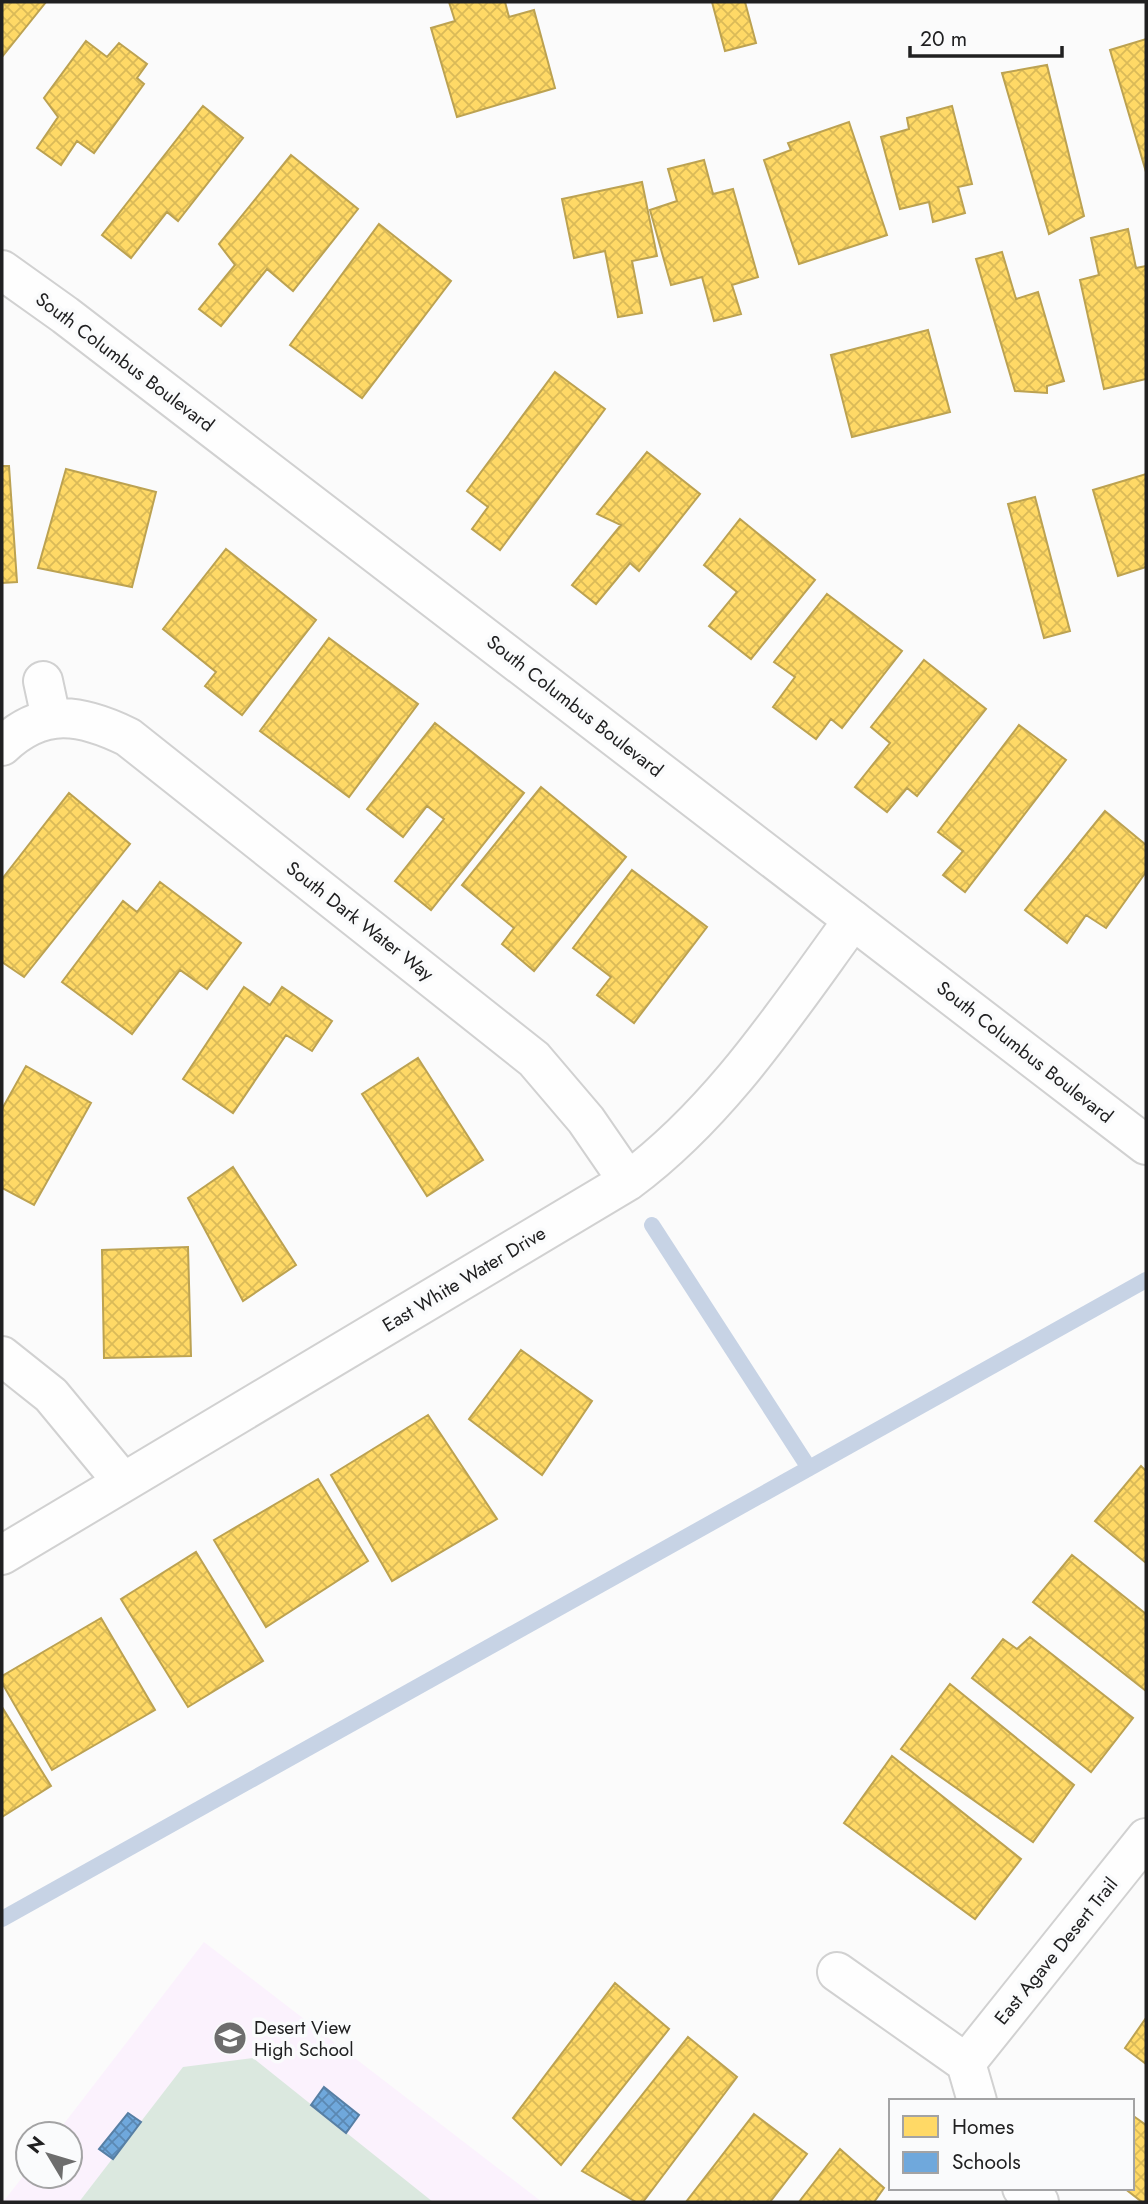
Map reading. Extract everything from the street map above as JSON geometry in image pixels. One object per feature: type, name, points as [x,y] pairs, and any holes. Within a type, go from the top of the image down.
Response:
[{"type":"street","name":"South Columbus Boulevard","points":[[2,270],[65,315],[1146,1145]]},
{"type":"street","points":[[2,746],[16,732],[51,718],[43,681]]},
{"type":"street","name":"South Dark Water Way","points":[[51,718],[75,718],[101,724],[128,737],[534,1059],[586,1120],[628,1181]]},
{"type":"street","name":"East White Water Drive","points":[[2,1555],[628,1181],[659,1158],[725,1091],[853,920]]},
{"type":"street","points":[[2,1356],[51,1395],[123,1482]]},
{"type":"street","name":"East Agave Desert Trail","points":[[966,2063],[1146,1839]]},
{"type":"street","points":[[837,1972],[966,2063],[976,2099]]},
{"type":"street","points":[[1024,2190],[1039,2202]]},
{"type":"shaded area","name":"Desert View High School","points":[[204,1942],[542,2202],[3,2202],[14,2188],[84,2190],[84,2120],[67,2120]]},
{"type":"shaded area","points":[[253,2058],[433,2202],[79,2202],[183,2067]]},
{"type":"building: Homes","points":[[2,2],[46,2],[2,57]]},
{"type":"building: Homes","points":[[449,2],[505,2],[509,17],[534,10],[555,88],[457,117],[431,28],[455,21]]},
{"type":"building: Homes","points":[[712,2],[745,2],[756,43],[725,51]]},
{"type":"building: Homes","points":[[1146,39],[1146,172],[1110,50]]},
{"type":"building: Homes","points":[[86,41],[107,57],[119,43],[147,64],[137,78],[144,84],[94,153],[77,141],[61,165],[37,148],[58,117],[44,98]]},
{"type":"building: Homes","points":[[1047,65],[1084,216],[1049,234],[1002,73]]},
{"type":"building: Homes","points":[[203,106],[243,138],[178,221],[167,212],[131,258],[102,235]]},
{"type":"building: Homes","points":[[952,106],[972,184],[958,187],[965,213],[933,222],[929,202],[900,209],[881,137],[909,129],[907,118]]},
{"type":"building: Homes","points":[[849,122],[887,235],[799,264],[764,160],[791,150],[788,143]]},
{"type":"building: Homes","points":[[291,155],[358,209],[293,291],[267,269],[221,326],[199,309],[235,265],[219,244]]},
{"type":"building: Homes","points":[[704,160],[713,194],[733,189],[758,277],[732,285],[741,314],[714,321],[702,277],[671,285],[650,210],[677,201],[668,169]]},
{"type":"building: Homes","points":[[642,182],[657,256],[632,261],[642,313],[618,317],[605,251],[574,258],[562,199]]},
{"type":"building: Homes","points":[[379,224],[451,281],[362,398],[290,345]]},
{"type":"building: Homes","points":[[1128,229],[1136,268],[1146,266],[1146,379],[1104,389],[1080,280],[1099,275],[1091,238]]},
{"type":"building: Homes","points":[[1002,252],[1016,299],[1038,292],[1064,381],[1047,386],[1047,393],[1015,391],[976,259]]},
{"type":"building: Homes","points":[[928,330],[950,412],[852,437],[831,355]]},
{"type":"building: Homes","points":[[555,372],[605,409],[500,550],[472,529],[488,507],[467,491]]},
{"type":"building: Homes","points":[[647,452],[700,494],[639,571],[630,563],[596,604],[572,585],[621,525],[597,514]]},
{"type":"building: Homes","points":[[2,466],[9,466],[17,582],[2,583]]},
{"type":"building: Homes","points":[[66,469],[156,492],[132,587],[38,568]]},
{"type":"building: Homes","points":[[1146,474],[1146,567],[1118,576],[1093,490]]},
{"type":"building: Homes","points":[[1035,497],[1070,631],[1044,638],[1008,504]]},
{"type":"building: Homes","points":[[740,519],[815,580],[751,659],[709,626],[737,592],[704,565]]},
{"type":"building: Homes","points":[[226,549],[316,620],[242,715],[205,686],[216,672],[163,629]]},
{"type":"building: Homes","points":[[827,594],[902,651],[842,728],[831,719],[816,739],[773,707],[795,677],[774,662]]},
{"type":"building: Homes","points":[[329,638],[418,704],[349,797],[260,731]]},
{"type":"building: Homes","points":[[924,660],[986,709],[917,796],[907,788],[887,812],[855,787],[890,743],[871,727]]},
{"type":"building: Homes","points":[[435,723],[524,793],[431,910],[395,881],[444,819],[427,806],[403,837],[367,809]]},
{"type":"building: Homes","points":[[1019,725],[1066,760],[965,892],[943,875],[963,851],[938,832]]},
{"type":"building: Homes","points":[[541,787],[626,857],[534,971],[502,944],[514,928],[462,885]]},
{"type":"building: Homes","points":[[69,793],[130,844],[24,977],[2,962],[2,879]]},
{"type":"building: Homes","points":[[1105,811],[1146,845],[1146,872],[1106,928],[1086,915],[1067,943],[1025,910]]},
{"type":"building: Homes","points":[[632,870],[707,927],[634,1023],[597,995],[611,977],[573,948]]},
{"type":"building: Homes","points":[[160,882],[241,943],[207,989],[180,970],[132,1034],[62,982],[123,901],[137,912]]},
{"type":"building: Homes","points":[[244,987],[270,1005],[282,987],[332,1021],[312,1051],[286,1035],[233,1113],[183,1079]]},
{"type":"building: Homes","points":[[418,1058],[483,1160],[427,1196],[362,1094]]},
{"type":"building: Homes","points":[[26,1066],[91,1103],[34,1205],[2,1188],[2,1109]]},
{"type":"building: Homes","points":[[233,1167],[296,1265],[243,1301],[188,1198]]},
{"type":"building: Homes","points":[[188,1247],[191,1356],[104,1358],[102,1250]]},
{"type":"building: Homes","points":[[521,1350],[592,1401],[542,1475],[469,1419]]},
{"type":"building: Homes","points":[[428,1415],[497,1519],[392,1581],[331,1475]]},
{"type":"building: Homes","points":[[1141,1466],[1146,1471],[1146,1563],[1095,1521]]},
{"type":"building: Homes","points":[[318,1479],[368,1561],[266,1627],[214,1540]]},
{"type":"building: Homes","points":[[196,1552],[263,1661],[188,1707],[121,1599]]},
{"type":"building: Homes","points":[[1072,1555],[1146,1614],[1146,1691],[1033,1602]]},
{"type":"building: Homes","points":[[101,1618],[155,1710],[52,1770],[2,1683],[2,1676]]},
{"type":"building: Homes","points":[[1030,1637],[1133,1718],[1091,1772],[972,1678],[1003,1639],[1017,1649]]},
{"type":"building: Homes","points":[[950,1684],[1074,1785],[1033,1842],[901,1749]]},
{"type":"building: Homes","points":[[2,1707],[51,1786],[2,1817]]},
{"type":"building: Homes","points":[[892,1756],[1021,1859],[975,1919],[844,1823]]},
{"type":"building: Homes","points":[[615,1983],[669,2029],[561,2165],[513,2118]]},
{"type":"building: Homes","points":[[1146,2018],[1146,2064],[1125,2048]]},
{"type":"building: Homes","points":[[688,2037],[737,2077],[643,2202],[636,2202],[582,2171]]},
{"type":"building: Homes","points":[[754,2114],[807,2154],[770,2202],[686,2202]]},
{"type":"building: Homes","points":[[1134,2116],[1146,2125],[1146,2202],[1142,2202],[1127,2190],[1134,2190]]},
{"type":"building: Homes","points":[[840,2149],[884,2188],[874,2202],[799,2202]]},
{"type":"building: Schools","points":[[324,2087],[359,2115],[346,2133],[311,2105]]},
{"type":"building: Schools","points":[[128,2113],[141,2122],[113,2159],[99,2149]]},
{"type":"waterway","points":[[652,1225],[809,1468]]},
{"type":"waterway","points":[[2,1919],[1146,1280]]},
{"type":"place","name":"Desert View High School","points":[[230,2038]]}]
